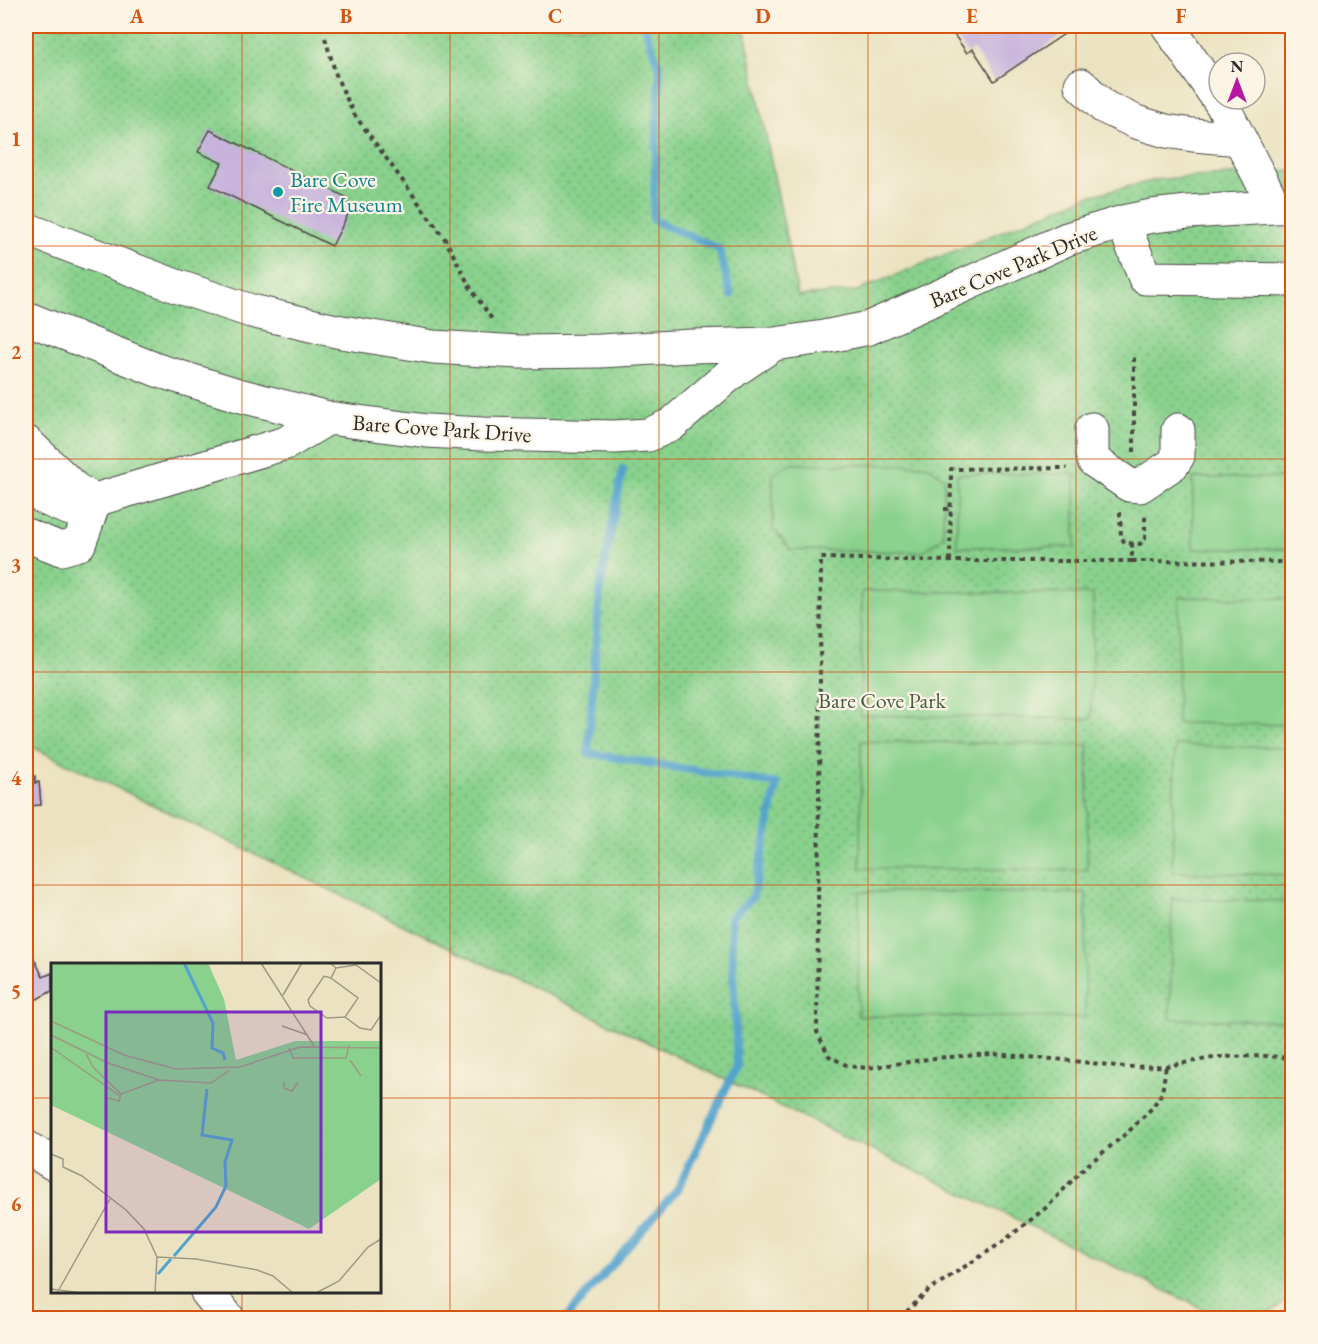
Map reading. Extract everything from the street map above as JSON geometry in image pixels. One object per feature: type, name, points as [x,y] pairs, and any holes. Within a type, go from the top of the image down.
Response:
[{"type":"street","points":[[1168,26],[1222,106],[1240,139],[1284,207]]},
{"type":"street","points":[[1081,85],[1104,107],[1136,123],[1193,135],[1240,139]]},
{"type":"street","name":"Bare Cove Park Drive","points":[[26,228],[176,286],[251,310],[336,331],[433,347],[519,352],[600,351],[774,344],[824,338],[869,328],[1067,239],[1123,222],[1188,212],[1284,207]]},
{"type":"street","points":[[1123,222],[1145,278],[1293,280]]},
{"type":"street","name":"Bare Cove Park Drive","points":[[26,318],[157,370],[238,395],[328,418],[427,431],[614,437],[648,435],[670,425],[735,370],[774,344]]},
{"type":"street","points":[[26,486],[38,496],[63,508],[92,508],[286,442],[328,418]]},
{"type":"street","points":[[1092,429],[1094,461],[1129,485],[1140,486],[1173,464],[1178,456],[1178,430]]},
{"type":"street","points":[[26,442],[92,508]]},
{"type":"street","points":[[26,535],[62,549],[80,544],[92,508]]},
{"type":"street","points":[[26,1147],[51,1162]]},
{"type":"street","points":[[208,1293],[228,1318]]},
{"type":"path","points":[[325,38],[337,78],[354,114],[445,239],[471,289],[495,324],[519,352]]},
{"type":"path","points":[[950,561],[951,470],[1079,468],[1100,465]]},
{"type":"path","points":[[944,509],[951,509]]},
{"type":"path","points":[[1132,543],[1132,561]]},
{"type":"path","points":[[1293,562],[950,561],[821,558],[817,1032],[829,1056],[848,1065],[868,1068],[935,1058],[992,1054],[1125,1067],[1166,1065],[1219,1058],[1264,1056],[1293,1058]]},
{"type":"path","points":[[900,1318],[929,1290],[1001,1243],[1047,1207],[1085,1167],[1128,1132],[1152,1108],[1162,1093],[1166,1065]]},
{"type":"green space","name":"Bare Cove Park","points":[[26,26],[744,26],[798,296],[857,291],[1088,196],[1161,179],[1292,171],[1292,1297],[1262,1318],[1222,1318],[26,744]]},
{"type":"green space","points":[[789,464],[927,465],[944,478],[943,537],[922,552],[791,550],[773,528],[773,475]]},
{"type":"green space","points":[[957,474],[1075,474],[1075,547],[957,547]]},
{"type":"green space","points":[[1193,478],[1292,478],[1292,549],[1193,549]]},
{"type":"green space","points":[[862,591],[1093,594],[1091,719],[860,715]]},
{"type":"green space","points":[[1179,597],[1292,599],[1292,725],[1177,723]]},
{"type":"green space","points":[[861,741],[1088,745],[1087,870],[860,868]]},
{"type":"green space","points":[[1175,745],[1292,748],[1292,875],[1172,872]]},
{"type":"green space","points":[[859,892],[1086,893],[1085,1018],[858,1016]]},
{"type":"green space","points":[[1172,899],[1292,901],[1292,1021],[1170,1019]]},
{"type":"building","points":[[948,26],[1076,26],[994,81],[973,49],[967,53]]},
{"type":"building","name":"Bare Cove Fire Museum","points":[[210,130],[346,197],[344,202],[352,206],[332,246],[210,186],[222,163],[198,152]]},
{"type":"building","points":[[35,776],[35,783],[39,782],[41,805],[26,806],[26,777]]},
{"type":"building","points":[[26,942],[43,977],[51,973],[51,992],[26,1005]]},
{"type":"waterway","points":[[644,26],[660,68],[653,220],[719,249],[731,295]]},
{"type":"waterway","points":[[566,1318],[677,1190],[737,1066],[731,917],[753,897],[777,784],[588,753],[600,588],[623,469]]},
{"type":"place","name":"Bare Cove Fire Museum","points":[[278,192]]}]
